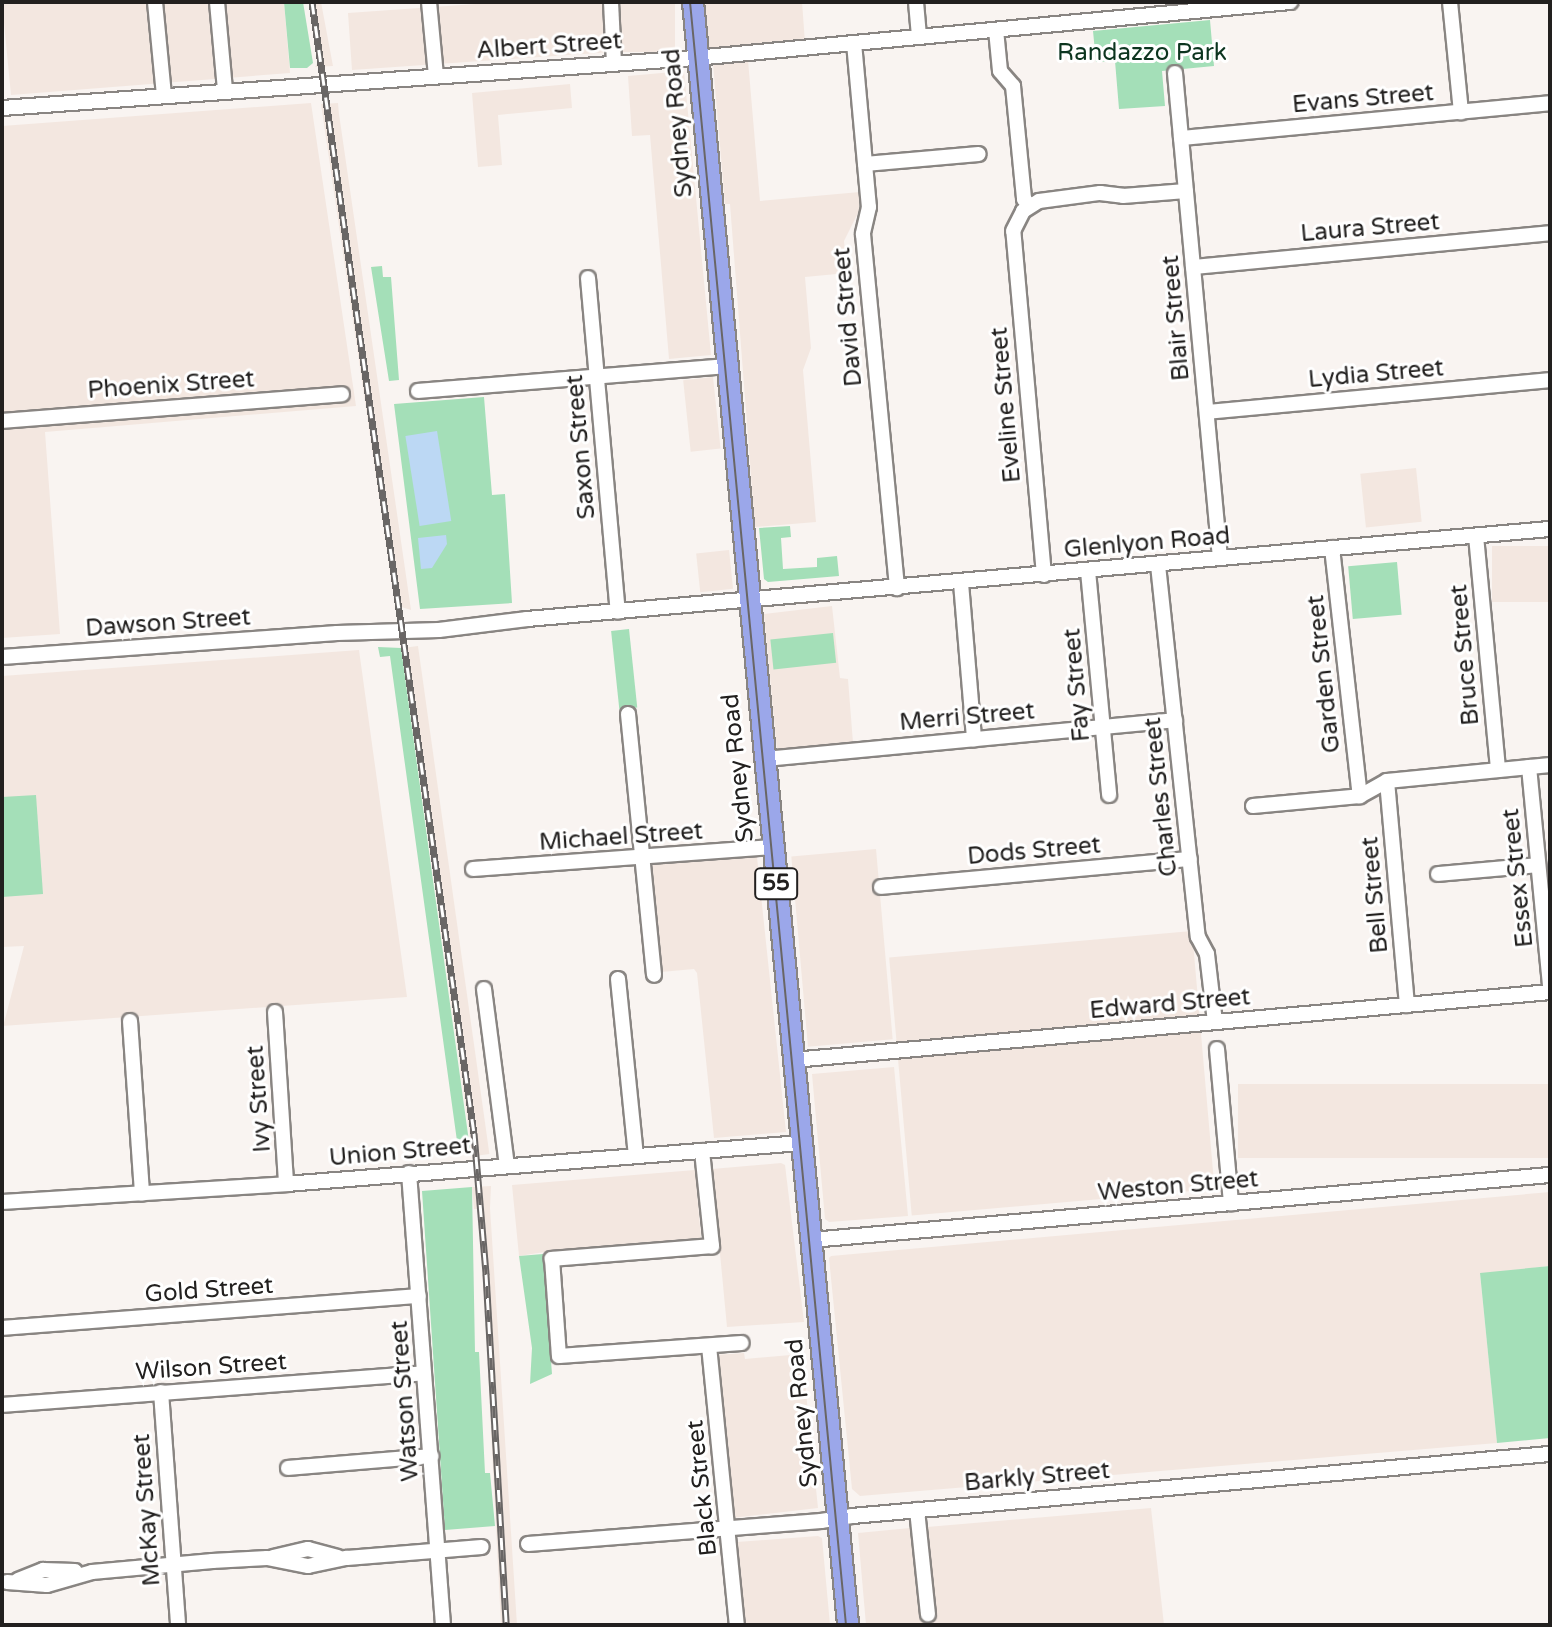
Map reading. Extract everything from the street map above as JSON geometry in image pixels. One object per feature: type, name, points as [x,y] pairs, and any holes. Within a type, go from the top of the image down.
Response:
[{"type":"highway","name":"Sydney Road","points":[[693,2],[848,1625]]},
{"type":"street","points":[[155,2],[164,95]]},
{"type":"street","points":[[217,2],[225,90]]},
{"type":"street","points":[[429,2],[436,76]]},
{"type":"street","points":[[611,2],[614,63]]},
{"type":"street","points":[[916,2],[919,37]]},
{"type":"street","name":"Albert Street","points":[[2,108],[698,57],[996,30],[1153,8],[1290,2]]},
{"type":"street","points":[[1450,2],[1461,112]]},
{"type":"street","points":[[996,30],[1000,71],[1013,86],[1024,199],[1029,205],[1100,193],[1123,196],[1186,191]]},
{"type":"street","name":"David Street","points":[[854,43],[869,207],[863,234],[897,588]]},
{"type":"street","name":"Blair Street","points":[[1175,73],[1220,558]]},
{"type":"street","name":"Evans Street","points":[[1181,138],[1550,103]]},
{"type":"street","points":[[865,164],[979,154]]},
{"type":"street","name":"Eveline Street","points":[[1029,205],[1013,231],[1044,575]]},
{"type":"street","name":"Laura Street","points":[[1193,267],[1550,233]]},
{"type":"street","name":"Saxon Street","points":[[588,278],[618,612]]},
{"type":"street","points":[[418,391],[727,366]]},
{"type":"street","name":"Lydia Street","points":[[1207,412],[1550,380]]},
{"type":"street","name":"Phoenix Street","points":[[2,421],[342,394]]},
{"type":"street","name":"Glenlyon Road","points":[[748,601],[1550,529]]},
{"type":"street","name":"Bruce Street","points":[[1476,536],[1498,770]]},
{"type":"street","name":"Garden Street","points":[[1332,548],[1360,796]]},
{"type":"street","name":"Charles Street","points":[[1158,565],[1198,937],[1207,954],[1215,1022]]},
{"type":"street","name":"Fay Street","points":[[1088,571],[1109,795]]},
{"type":"street","points":[[961,583],[974,739]]},
{"type":"street","name":"Dawson Street","points":[[2,657],[337,633],[422,622],[527,619],[748,601]]},
{"type":"street","points":[[628,714],[654,975]]},
{"type":"street","name":"Merri Street","points":[[764,759],[1175,720]]},
{"type":"street","points":[[1253,806],[1360,796],[1387,781],[1550,765]]},
{"type":"street","name":"Essex Street","points":[[1529,767],[1550,986]]},
{"type":"street","name":"Bell Street","points":[[1387,781],[1407,1005]]},
{"type":"street","name":"Michael Street","points":[[473,869],[772,847]]},
{"type":"street","name":"Dods Street","points":[[881,887],[1190,859]]},
{"type":"street","points":[[1438,874],[1538,865]]},
{"type":"street","points":[[618,979],[636,1155]]},
{"type":"street","points":[[484,989],[507,1165]]},
{"type":"street","name":"Edward Street","points":[[793,1060],[1550,992]]},
{"type":"street","name":"Ivy Street","points":[[275,1012],[286,1184]]},
{"type":"street","points":[[130,1021],[142,1194]]},
{"type":"street","points":[[1217,1049],[1231,1203]]},
{"type":"street","name":"Union Street","points":[[2,1202],[286,1184],[801,1143]]},
{"type":"street","points":[[702,1151],[712,1246],[552,1259],[559,1356],[742,1343]]},
{"type":"street","name":"Watson Street","points":[[409,1173],[443,1625]]},
{"type":"street","name":"Weston Street","points":[[811,1240],[1550,1175]]},
{"type":"street","name":"Gold Street","points":[[2,1328],[419,1296]]},
{"type":"street","name":"Black Street","points":[[709,1346],[737,1625]]},
{"type":"street","name":"Wilson Street","points":[[2,1405],[424,1373]]},
{"type":"street","name":"McKay Street","points":[[161,1392],[178,1625]]},
{"type":"street","name":"Barkly Street","points":[[528,1544],[728,1529],[1550,1454]]},
{"type":"street","points":[[288,1468],[431,1456]]},
{"type":"street","points":[[917,1510],[928,1614]]},
{"type":"street","points":[[4,1583],[43,1570],[92,1572],[267,1558],[302,1566],[347,1558],[482,1547]]},
{"type":"shaded area","points":[[2,2],[284,2],[290,73],[11,95]]},
{"type":"shaded area","points":[[309,2],[321,2],[333,66],[315,67],[318,62]]},
{"type":"shaded area","points":[[504,2],[607,2],[611,52],[352,70],[348,13]]},
{"type":"shaded area","points":[[618,2],[675,2],[675,52],[618,52]]},
{"type":"shaded area","points":[[703,2],[802,2],[805,43],[708,52]]},
{"type":"shaded area","points":[[748,60],[760,201],[860,192],[859,211],[844,241],[847,273],[805,277],[811,348],[803,370],[816,522],[755,527],[730,204],[725,204],[713,64]]},
{"type":"shaded area","points":[[684,71],[711,355],[669,359],[650,135],[632,136],[628,76]]},
{"type":"shaded area","points":[[570,84],[572,108],[498,115],[502,165],[478,167],[472,93]]},
{"type":"shaded area","points":[[311,103],[356,406],[45,432],[60,634],[2,638],[2,126]]},
{"type":"shaded area","points":[[338,103],[411,610],[395,605],[321,104]]},
{"type":"shaded area","points":[[713,377],[721,449],[691,452],[683,380]]},
{"type":"shaded area","points":[[1416,468],[1422,522],[1366,528],[1360,474]]},
{"type":"shaded area","points":[[1492,546],[1550,546],[1550,602],[1492,602]]},
{"type":"shaded area","points":[[729,550],[733,589],[700,592],[696,553]]},
{"type":"shaded area","points":[[832,606],[840,678],[848,679],[853,743],[777,750],[764,614]]},
{"type":"shaded area","points":[[418,646],[489,1154],[473,1156],[401,648]]},
{"type":"shaded area","points":[[359,650],[407,997],[2,1026],[2,1012],[4,1023],[24,946],[2,947],[2,676]]},
{"type":"shaded area","points":[[876,849],[893,1039],[808,1047],[791,856]]},
{"type":"shaded area","points":[[757,857],[786,1132],[714,1138],[697,973],[694,969],[661,972],[649,865]]},
{"type":"shaded area","points":[[1192,931],[1215,1189],[912,1216],[889,957]]},
{"type":"shaded area","points":[[894,1067],[908,1216],[829,1222],[825,1219],[812,1074]]},
{"type":"shaded area","points":[[1238,1084],[1550,1084],[1550,1158],[1238,1158]]},
{"type":"shaded area","points":[[785,1165],[804,1322],[727,1327],[712,1169]]},
{"type":"shaded area","points":[[695,1170],[701,1238],[564,1249],[519,1256],[512,1185]]},
{"type":"shaded area","points":[[491,1186],[517,1625],[501,1625],[482,1253],[478,1209],[474,1209],[472,1187]]},
{"type":"shaded area","points":[[1550,1192],[1550,1266],[1480,1274],[1497,1443],[860,1496],[852,1489],[831,1256]]},
{"type":"shaded area","points":[[744,1353],[745,1359],[802,1354],[818,1508],[732,1518],[715,1355]]},
{"type":"shaded area","points":[[1151,1508],[1164,1625],[866,1625],[858,1533],[910,1528],[920,1615],[936,1614],[927,1527]]},
{"type":"shaded area","points":[[822,1538],[830,1625],[744,1625],[737,1542]]},
{"type":"green space","points":[[284,2],[303,2],[313,63],[307,68],[290,68]]},
{"type":"green space","name":"Randazzo Park","points":[[1210,20],[1214,66],[1162,71],[1165,106],[1119,109],[1115,61],[1096,62],[1093,31]]},
{"type":"green space","points":[[382,266],[383,277],[391,277],[399,380],[389,381],[371,267]]},
{"type":"green space","points":[[484,397],[492,495],[505,494],[512,603],[420,609],[394,404]]},
{"type":"green space","points":[[790,526],[791,537],[781,538],[783,569],[817,567],[817,558],[837,556],[839,576],[768,582],[764,579],[759,528]]},
{"type":"green space","points":[[1397,562],[1402,615],[1353,619],[1348,566]]},
{"type":"green space","points":[[629,629],[637,708],[619,709],[611,631]]},
{"type":"green space","points":[[833,633],[836,663],[773,669],[770,640]]},
{"type":"green space","points":[[378,647],[401,648],[471,1156],[457,1141],[390,656],[380,657]]},
{"type":"green space","points":[[36,795],[43,894],[2,897],[2,797]]},
{"type":"green space","points":[[472,1187],[475,1352],[479,1352],[485,1473],[490,1473],[495,1526],[445,1530],[422,1191]]},
{"type":"green space","points":[[543,1254],[552,1374],[530,1384],[532,1348],[519,1256]]},
{"type":"green space","points":[[1550,1266],[1550,1438],[1497,1443],[1480,1273]]},
{"type":"water","points":[[437,431],[451,521],[420,526],[405,436]]},
{"type":"water","points":[[446,535],[447,544],[432,568],[421,569],[418,538]]},
{"type":"tram line","points":[[690,2],[846,1625]]},
{"type":"railway","points":[[312,2],[474,1133],[486,1274],[506,1625]]}]
